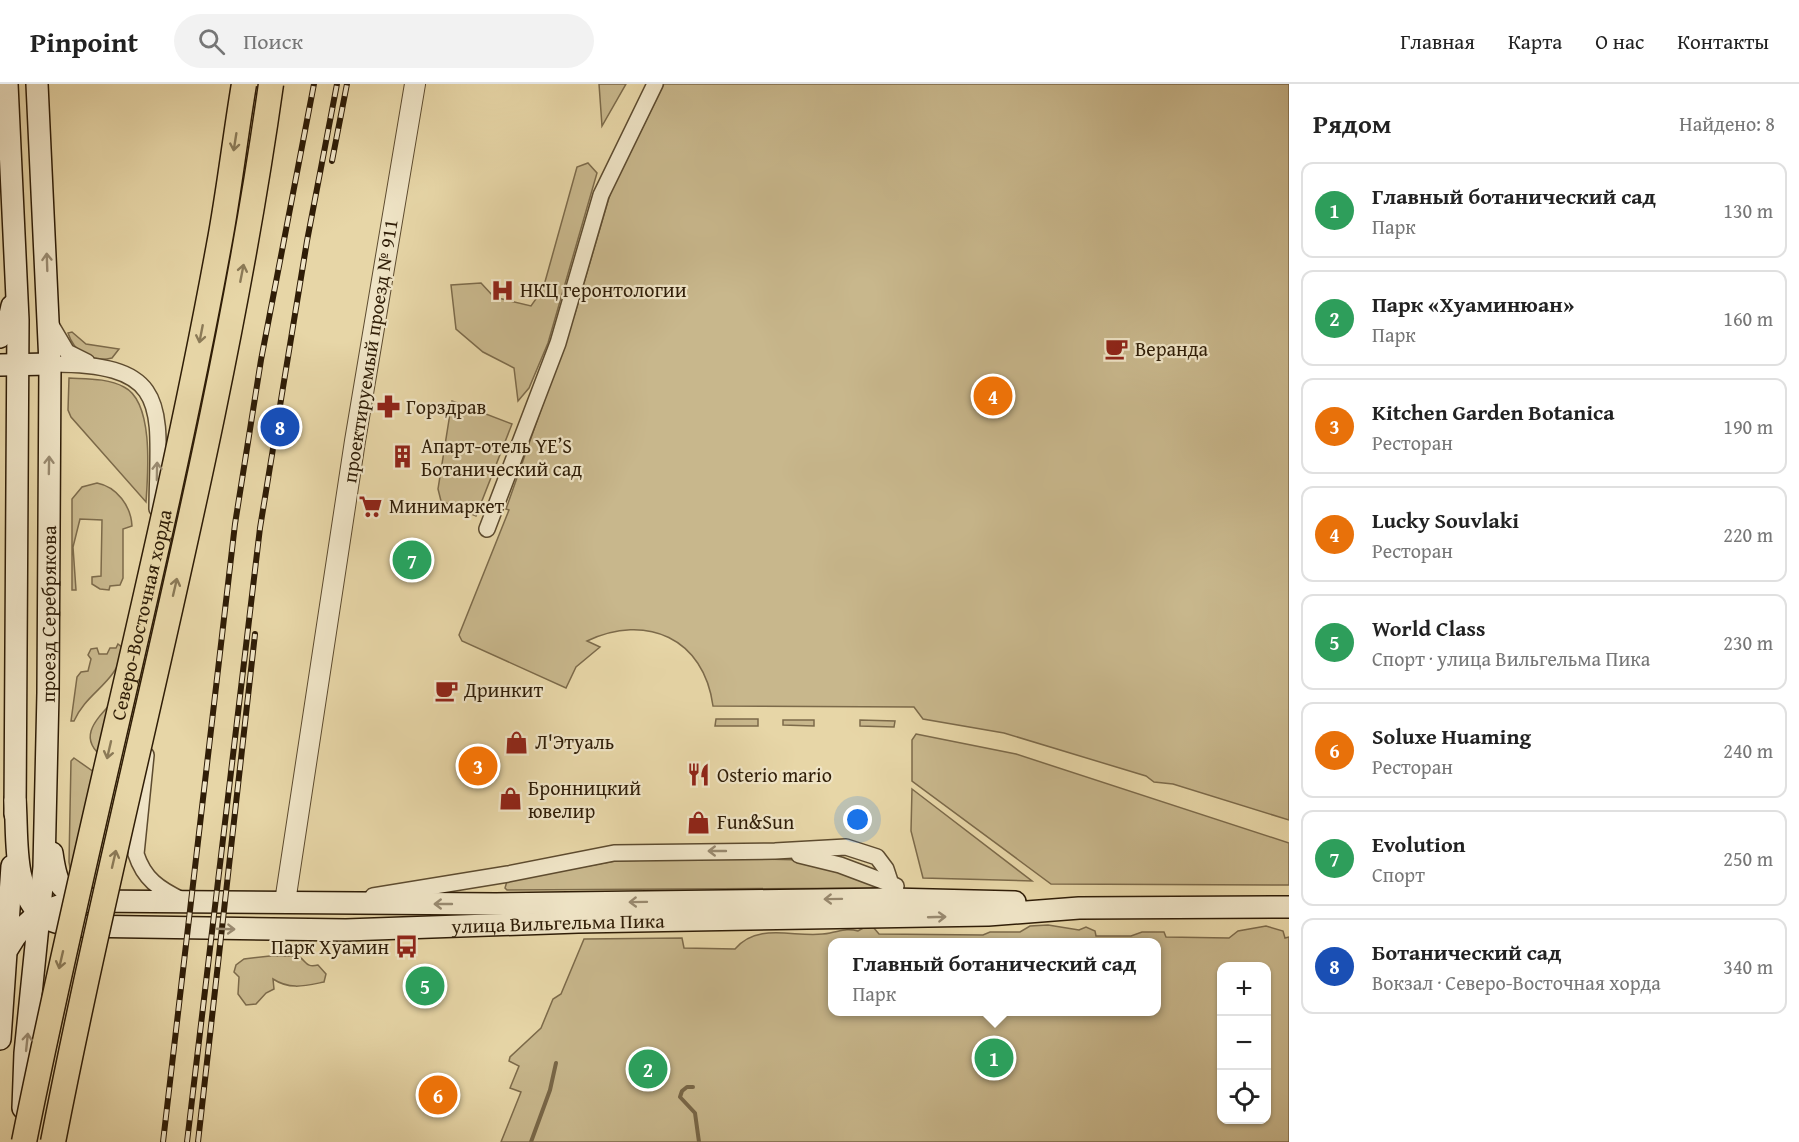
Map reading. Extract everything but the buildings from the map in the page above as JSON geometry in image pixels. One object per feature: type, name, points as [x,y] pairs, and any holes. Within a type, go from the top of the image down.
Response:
[{"type":"main road","name":"проезд Серебрякова","points":[[0,1039],[15,800],[9,366],[17,282],[7,84]]},
{"type":"main road","name":"проезд Серебрякова","points":[[23,1142],[25,1053],[40,913],[46,809],[50,364],[37,84]]},
{"type":"main road","points":[[39,126],[44,84]]},
{"type":"main road","name":"Северо-Восточная хорда","points":[[23,1142],[55,988],[194,372],[219,243],[244,84]]},
{"type":"main road","name":"Северо-Восточная хорда","points":[[52,1142],[80,1007],[223,372],[254,206],[271,84]]},
{"type":"main road","points":[[0,337],[10,320],[17,282]]},
{"type":"main road","points":[[9,366],[50,364]]},
{"type":"main road","points":[[15,800],[24,889],[40,913]]},
{"type":"main road","points":[[46,809],[57,878],[63,890],[69,894],[106,901]]},
{"type":"main road","name":"улица Вильгельма Пика","points":[[5,960],[24,926],[40,913],[55,905],[106,901],[496,904],[891,891],[922,899],[1010,901],[1079,908]]},
{"type":"main road","name":"улица Вильгельма Пика","points":[[40,913],[61,923],[75,926],[282,931],[506,924],[988,915],[1079,908],[1289,907]]},
{"type":"main road","points":[[52,1142],[79,975],[96,950],[116,939],[132,933],[169,928]]},
{"type":"street","name":"проектируемый проезд № 911","points":[[285,902],[355,441],[415,84]]},
{"type":"street","points":[[487,529],[558,343],[601,195],[621,148],[655,84]]},
{"type":"street","points":[[49,320],[60,345],[67,352],[78,360],[104,366],[130,376],[153,400],[158,416],[148,735],[136,854],[149,880],[162,891],[182,900]]},
{"type":"street","points":[[50,364],[104,366]]},
{"type":"street","points":[[328,904],[508,874],[614,853],[846,848],[863,851],[877,857],[886,868],[891,891],[890,908],[878,917]]},
{"type":"street","points":[[775,851],[840,865],[891,891]]},
{"type":"street","points":[[506,924],[498,921],[496,904],[497,885],[508,874]]},
{"type":"shaded area","points":[[599,84],[626,84],[602,126]]},
{"type":"shaded area","points":[[664,84],[1289,84],[1289,820],[1173,784],[1154,782],[1146,776],[1004,733],[923,719],[914,707],[713,706],[707,683],[698,663],[685,648],[669,638],[650,631],[630,630],[609,633],[587,641],[600,647],[576,667],[566,688],[462,641],[459,635],[509,510],[506,509],[575,313],[611,191]]},
{"type":"shaded area","points":[[588,163],[597,173],[548,343],[529,388],[518,401],[514,368],[483,352],[456,329],[451,285],[481,283],[494,297],[531,306],[543,289],[577,167]]},
{"type":"shaded area","points":[[72,332],[86,344],[119,349],[112,358],[90,357],[74,346],[68,333]]},
{"type":"shaded area","points":[[69,378],[111,382],[124,387],[134,395],[145,422],[147,439],[146,502],[71,417],[68,410]]},
{"type":"shaded area","points":[[452,401],[512,424],[476,516],[441,501],[438,489]]},
{"type":"shaded area","points":[[97,483],[117,493],[129,511],[132,526],[123,529],[123,578],[120,585],[110,586],[109,590],[100,589],[92,584],[92,577],[101,576],[102,520],[80,519],[73,547],[76,590],[72,590],[72,499],[82,487]]},
{"type":"shaded area","points":[[118,644],[123,648],[115,670],[86,702],[74,721],[71,721],[77,677],[81,672],[88,671],[91,659],[88,655],[91,649],[97,648],[99,654],[107,654],[110,648],[116,648]]},
{"type":"shaded area","points":[[115,699],[104,758],[95,750],[90,735],[96,720]]},
{"type":"shaded area","points":[[716,719],[758,719],[758,726],[715,726]]},
{"type":"shaded area","points":[[783,720],[814,720],[814,726],[783,725]]},
{"type":"shaded area","points":[[860,720],[895,721],[894,727],[860,726]]},
{"type":"shaded area","points":[[916,734],[1016,754],[1289,843],[1289,885],[1051,884],[912,781],[912,740]]},
{"type":"shaded area","points":[[74,758],[101,777],[75,869],[70,868],[69,862],[71,761]]},
{"type":"shaded area","points":[[912,789],[1032,881],[923,878],[911,831]]},
{"type":"shaded area","points":[[715,858],[802,860],[824,864],[880,888],[507,890],[505,888],[507,881],[615,861]]},
{"type":"shaded area","points":[[1048,925],[1079,930],[1086,927],[1095,931],[1096,936],[1131,936],[1142,932],[1164,932],[1166,937],[1229,938],[1238,931],[1266,926],[1283,931],[1285,938],[1289,937],[1289,1142],[501,1142],[521,1092],[510,1088],[519,1066],[509,1061],[510,1057],[541,1028],[553,999],[561,994],[584,939],[682,938],[684,948],[735,949],[745,940],[767,933],[818,935],[847,930],[858,931],[867,926],[873,927],[879,934],[983,935],[990,932],[1020,932],[1030,926]]},
{"type":"shaded area","points":[[298,956],[308,965],[318,965],[326,974],[324,982],[291,986],[273,979],[274,989],[266,993],[256,1004],[246,1005],[238,994],[239,977],[234,972],[236,965],[244,959]]},
{"type":"waterway","points":[[531,1142],[550,1090],[556,1063]]},
{"type":"waterway","points":[[693,1087],[687,1087],[682,1091],[680,1097],[695,1113],[699,1142]]},
{"type":"railway","points":[[163,1142],[235,524],[261,360],[314,84]]},
{"type":"railway","points":[[187,1142],[260,528],[307,241],[337,84]]},
{"type":"railway","points":[[332,161],[347,84]]},
{"type":"railway","points":[[198,1142],[255,634]]},
{"type":"place","name":"НКЦ геронтологии","points":[[502,290]]},
{"type":"place","name":"Веранда","points":[[1117,349]]},
{"type":"place","name":"Lucky Souvlaki","points":[[993,396]]},
{"type":"place","name":"Горздрав","points":[[388,407]]},
{"type":"place","name":"Ботанический сад","points":[[280,427]]},
{"type":"place","name":"Апарт-отель YE’S Ботанический сад","points":[[403,457]]},
{"type":"place","name":"Минимаркет","points":[[371,506]]},
{"type":"place","name":"Evolution","points":[[412,560]]},
{"type":"place","name":"Дринкит","points":[[446,690]]},
{"type":"place","name":"Л'Этуаль","points":[[517,742]]},
{"type":"place","name":"Kitchen Garden Botanica","points":[[478,766]]},
{"type":"place","name":"Osterio mario","points":[[699,775]]},
{"type":"place","name":"Бронницкий ювелир","points":[[510,799]]},
{"type":"place","name":"Fun&Sun","points":[[699,822]]},
{"type":"place","name":"Парк Хуамин","points":[[407,947]]},
{"type":"place","name":"World Class","points":[[425,986]]},
{"type":"place","name":"Главный ботанический сад","points":[[994,1058]]},
{"type":"place","name":"Парк «Хуаминюан»","points":[[648,1069]]},
{"type":"place","name":"Soluxe Huaming","points":[[438,1095]]}]
